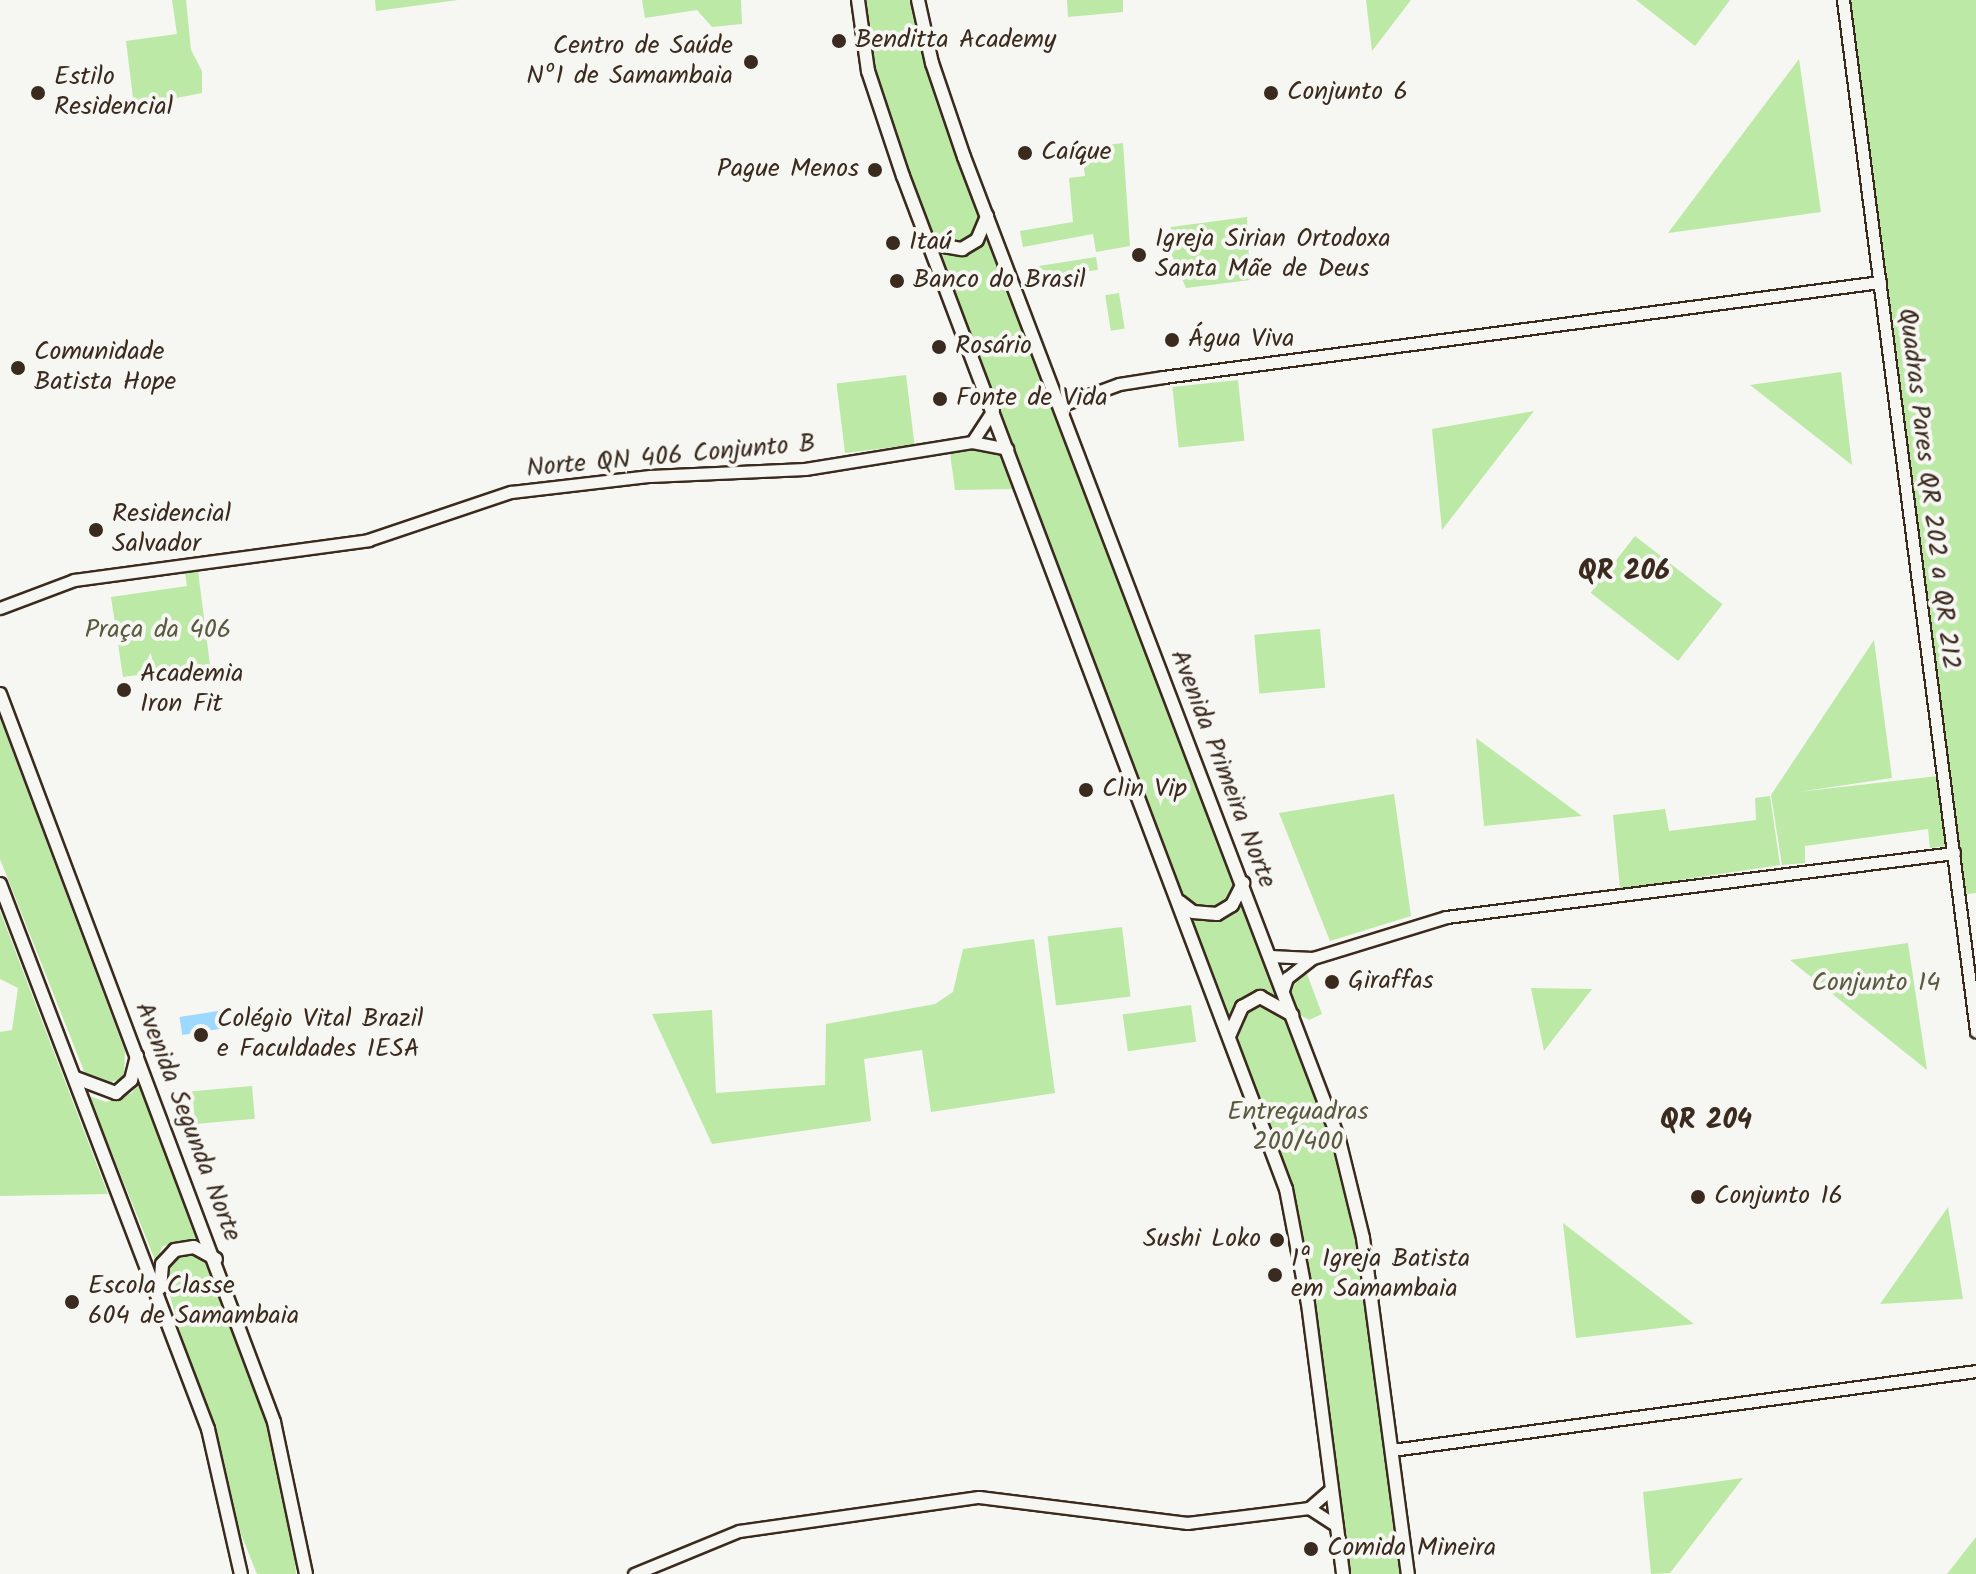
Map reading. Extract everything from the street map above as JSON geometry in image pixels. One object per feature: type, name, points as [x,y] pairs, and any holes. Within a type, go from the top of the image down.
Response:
[{"type":"main road","points":[[858,0],[868,71],[927,243],[1230,1034],[1290,1203],[1308,1304],[1343,1574]]},
{"type":"main road","name":"Avenida Primeira Norte","points":[[918,0],[932,63],[987,216],[1243,883],[1350,1180],[1408,1574]]},
{"type":"main road","points":[[927,243],[952,251],[968,246],[987,216]]},
{"type":"main road","name":"Avenida Segunda Norte","points":[[0,694],[216,1259],[277,1433],[306,1574]]},
{"type":"main road","points":[[1180,902],[1193,912],[1217,914],[1232,905],[1243,883]]},
{"type":"main road","points":[[0,884],[160,1296],[208,1429],[241,1574]]},
{"type":"main road","points":[[1230,1034],[1242,1007],[1260,997],[1292,1015]]},
{"type":"main road","points":[[76,1078],[116,1093],[131,1080],[138,1053]]},
{"type":"main road","points":[[160,1296],[162,1264],[175,1250],[194,1247],[216,1259]]},
{"type":"street","name":"Quadras Pares QR 202 a QR 212","points":[[1843,0],[1976,1031]]},
{"type":"street","points":[[1059,406],[1119,384],[1163,377],[1880,282]]},
{"type":"street","points":[[972,442],[993,410]]},
{"type":"street","name":"Norte QN 406 Conjunto B","points":[[1,609],[74,580],[368,540],[511,492],[650,476],[805,469],[972,442],[1007,449]]},
{"type":"street","points":[[1283,990],[1287,978],[1313,958],[1382,935],[1460,915],[1954,853]]},
{"type":"street","points":[[1270,956],[1313,958]]},
{"type":"street","points":[[1392,1450],[1976,1371]]},
{"type":"street","points":[[634,1574],[739,1531],[936,1501],[995,1498],[1187,1523],[1309,1508],[1331,1489]]},
{"type":"street","points":[[1309,1508],[1337,1526]]},
{"type":"green space","points":[[172,0],[186,0],[191,50],[202,71],[202,93],[134,106],[126,41],[177,34]]},
{"type":"green space","points":[[375,0],[458,0],[376,11]]},
{"type":"green space","points":[[642,0],[741,0],[742,24],[712,27],[697,10],[645,18]]},
{"type":"green space","name":"Entrequadras 200/400","points":[[853,0],[914,0],[926,62],[981,217],[1334,1135],[1367,1299],[1404,1574],[1350,1574],[1301,1233],[922,237]]},
{"type":"green space","points":[[1067,0],[1123,0],[1123,12],[1068,17]]},
{"type":"green space","points":[[1366,0],[1411,0],[1372,51]]},
{"type":"green space","points":[[1636,0],[1730,0],[1695,46]]},
{"type":"green space","points":[[1847,0],[1976,0],[1976,893],[1961,895]]},
{"type":"green space","points":[[1799,59],[1821,212],[1668,233]]},
{"type":"green space","points":[[1123,143],[1130,246],[1096,252],[1093,234],[1023,247],[1020,231],[1073,222],[1069,178],[1085,176],[1081,148]]},
{"type":"green space","points":[[1247,217],[1250,280],[1186,288],[1168,246],[1171,227]]},
{"type":"green space","points":[[1096,257],[1098,270],[1028,281],[1026,268]]},
{"type":"green space","points":[[1119,293],[1125,329],[1111,331],[1105,295]]},
{"type":"green space","points":[[1841,372],[1852,465],[1750,385]]},
{"type":"green space","points":[[906,375],[915,444],[845,453],[837,384]]},
{"type":"green space","points":[[1238,380],[1244,441],[1179,448],[1172,387]]},
{"type":"green space","points":[[1534,411],[1442,530],[1432,429]]},
{"type":"green space","points":[[975,445],[1002,457],[1016,489],[955,490],[950,453]]},
{"type":"green space","points":[[1635,536],[1722,604],[1678,661],[1591,593]]},
{"type":"green space","name":"Praça da 406","points":[[198,571],[210,665],[123,677],[111,597],[187,586],[185,572]]},
{"type":"green space","points":[[1320,629],[1325,688],[1259,694],[1254,635]]},
{"type":"green space","points":[[1874,640],[1892,778],[1798,792],[1938,776],[1946,846],[1930,848],[1928,829],[1805,846],[1805,863],[1782,865],[1771,795]]},
{"type":"green space","points":[[0,718],[125,1051],[124,1078],[101,1085],[86,1076],[0,859]]},
{"type":"green space","points":[[1476,738],[1582,816],[1484,826]]},
{"type":"green space","points":[[1394,794],[1411,916],[1330,941],[1279,813]]},
{"type":"green space","points":[[1770,796],[1780,865],[1620,889],[1613,815],[1665,809],[1669,831],[1756,820],[1755,798]]},
{"type":"green space","points":[[0,911],[108,1194],[0,1196],[0,1032],[12,1030],[18,988],[0,979]]},
{"type":"green space","points":[[1122,927],[1131,996],[1056,1006],[1048,936]]},
{"type":"green space","points":[[1034,939],[1055,1093],[931,1112],[922,1050],[864,1059],[871,1121],[712,1144],[652,1014],[712,1010],[716,1093],[825,1085],[826,1024],[935,1004],[953,992],[963,949]]},
{"type":"green space","name":"Conjunto 14","points":[[1908,943],[1927,1070],[1790,960]]},
{"type":"green space","points":[[1307,974],[1322,1014],[1309,1020],[1300,1015],[1291,990],[1294,980]]},
{"type":"green space","points":[[1531,988],[1592,989],[1544,1051]]},
{"type":"green space","points":[[1191,1005],[1196,1042],[1128,1051],[1123,1015]]},
{"type":"green space","points":[[140,1078],[208,1249],[190,1243],[162,1246],[157,1265],[89,1096],[106,1102],[132,1093]]},
{"type":"green space","points":[[252,1086],[255,1119],[195,1124],[192,1091]]},
{"type":"green space","points":[[1948,1207],[1963,1299],[1880,1304]]},
{"type":"green space","points":[[1563,1223],[1694,1324],[1576,1338]]},
{"type":"green space","points":[[190,1252],[208,1264],[275,1444],[291,1513],[296,1574],[257,1574],[239,1529],[167,1286],[167,1268],[174,1257]]},
{"type":"green space","points":[[1743,1478],[1670,1573],[1651,1574],[1643,1492]]},
{"type":"green space","points":[[1976,1537],[1976,1574],[1947,1574]]},
{"type":"water","points":[[218,1011],[221,1029],[182,1035],[179,1017]]},
{"type":"place","name":"Benditta Academy","points":[[839,41]]},
{"type":"place","name":"Centro de Saúde Nº1 de Samambaia","points":[[751,62]]},
{"type":"place","name":"Estilo Residencial","points":[[38,93]]},
{"type":"place","name":"Conjunto 6","points":[[1271,93]]},
{"type":"place","name":"Caíque","points":[[1025,153]]},
{"type":"place","name":"Pague Menos","points":[[875,170]]},
{"type":"place","name":"Itaú","points":[[893,243]]},
{"type":"place","name":"Igreja Sirian Ortodoxa Santa Mãe de Deus","points":[[1139,255]]},
{"type":"place","name":"Banco do Brasil","points":[[897,281]]},
{"type":"place","name":"Água Viva","points":[[1172,340]]},
{"type":"place","name":"Rosário","points":[[939,347]]},
{"type":"place","name":"Comunidade Batista Hope","points":[[18,368]]},
{"type":"place","name":"Fonte de Vida","points":[[940,399]]},
{"type":"place","name":"Residencial Salvador","points":[[96,530]]},
{"type":"place","name":"Academia Iron Fit","points":[[124,690]]},
{"type":"place","name":"Clin Vip","points":[[1086,790]]},
{"type":"place","name":"Giraffas","points":[[1332,982]]},
{"type":"place","name":"Colégio Vital Brazil e Faculdades IESA","points":[[201,1035]]},
{"type":"place","name":"Conjunto 16","points":[[1698,1197]]},
{"type":"place","name":"Sushi Loko","points":[[1277,1240]]},
{"type":"place","name":"1ª Igreja Batista em Samambaia","points":[[1275,1275]]},
{"type":"place","name":"Escola Classe 604 de Samambaia","points":[[72,1302]]},
{"type":"place","name":"Comida Mineira","points":[[1311,1549]]},
{"type":"district","name":"QR 206","points":[[1624,572]]},
{"type":"district","name":"QR 204","points":[[1706,1121]]}]
